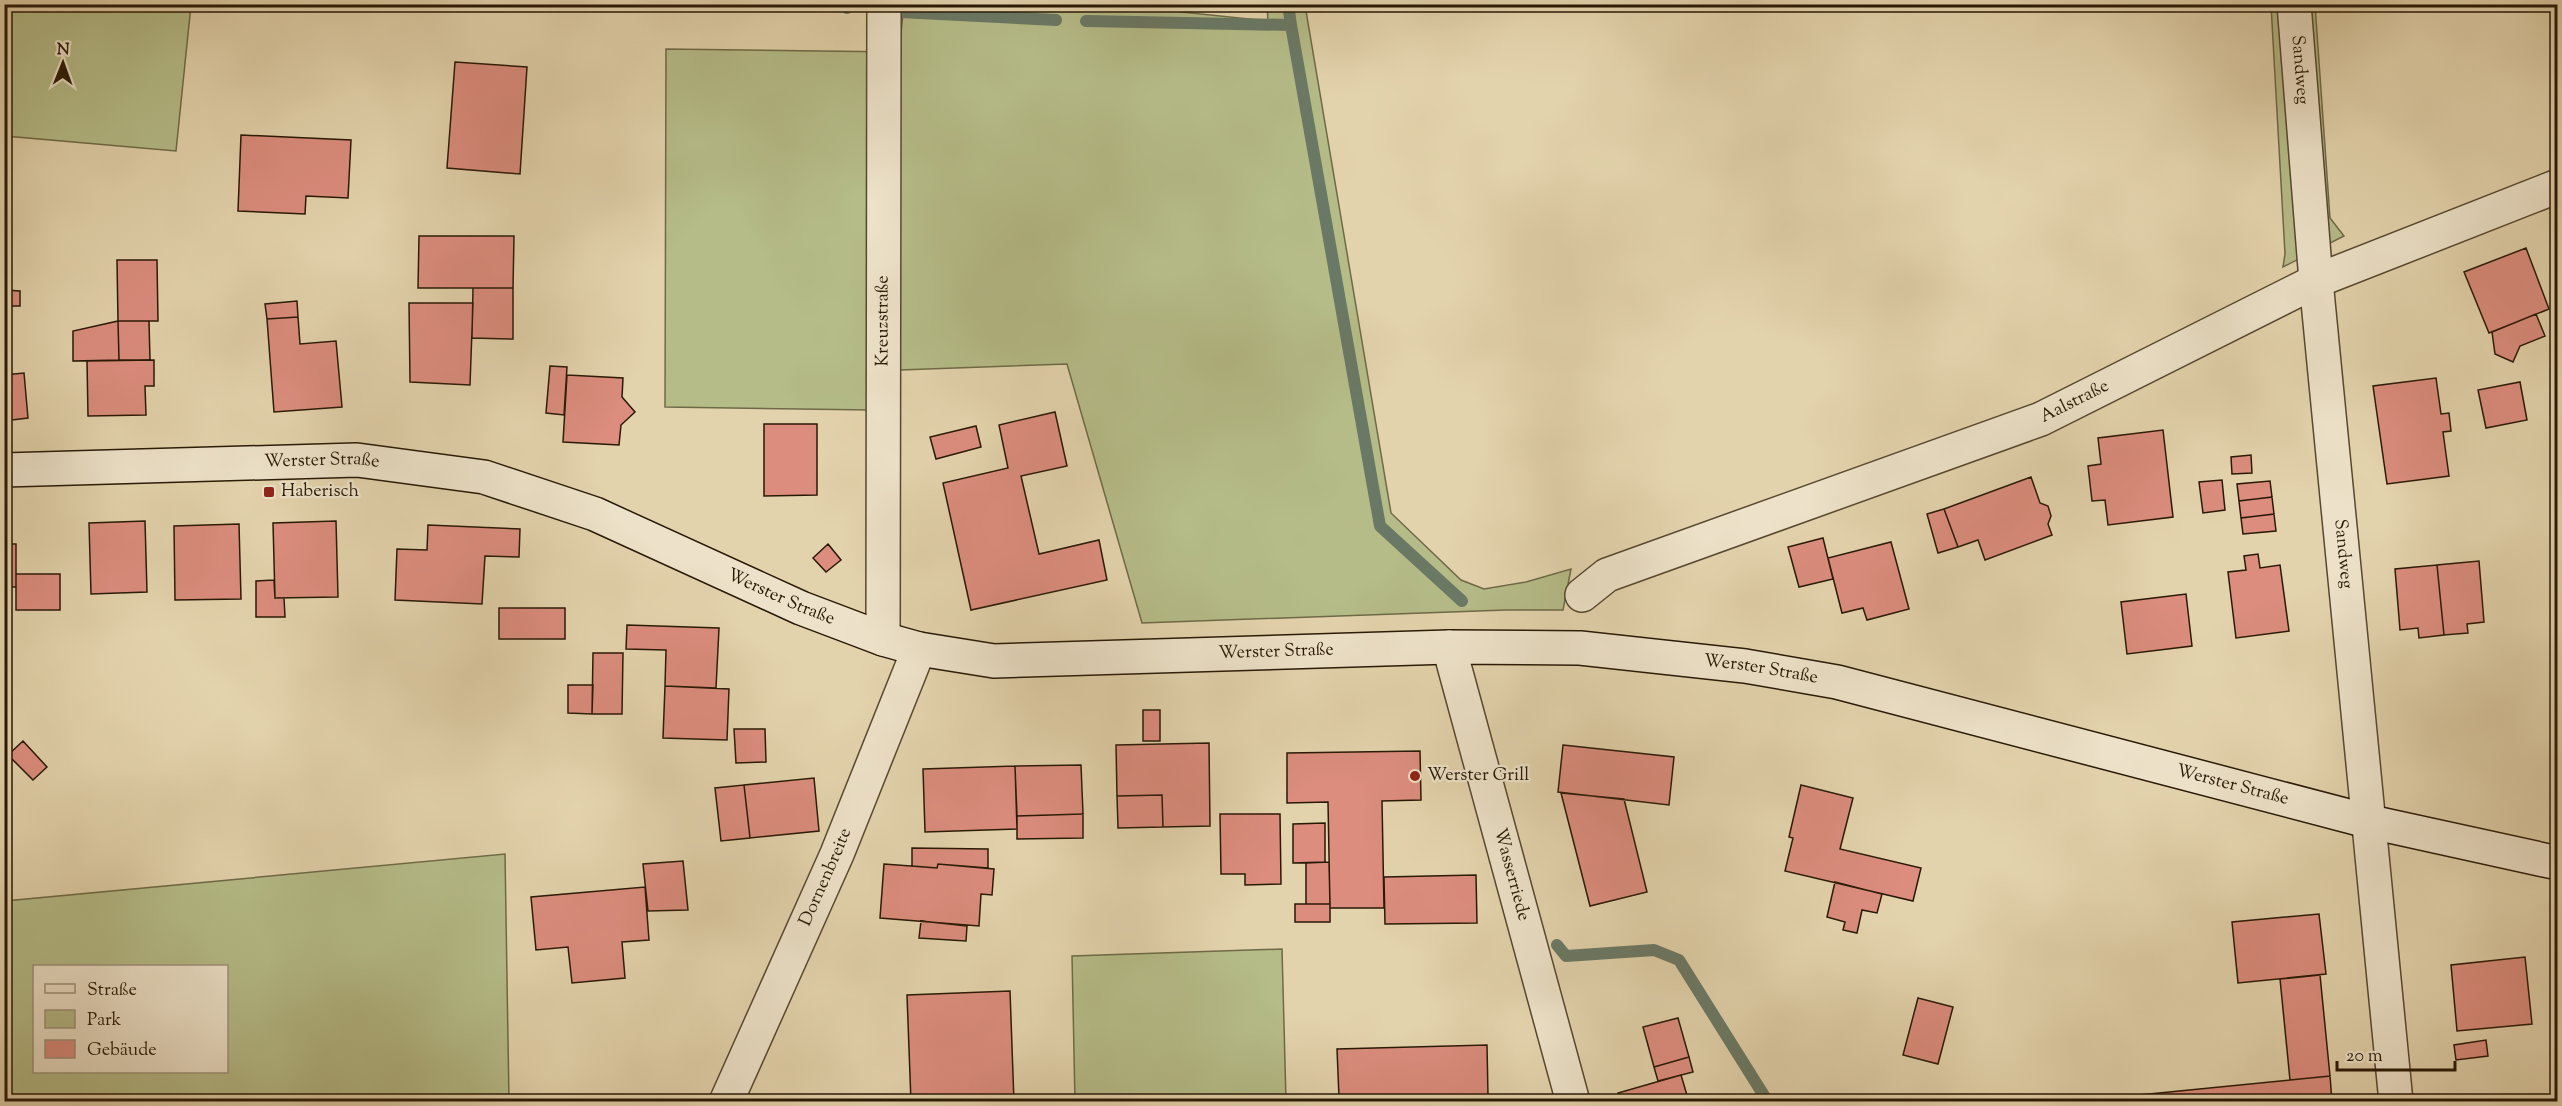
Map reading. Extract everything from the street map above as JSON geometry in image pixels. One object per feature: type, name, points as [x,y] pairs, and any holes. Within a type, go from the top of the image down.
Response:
[{"type":"street","name":"Kreuzstraße","points":[[883,639],[884,4]]},
{"type":"street","name":"Sandweg","points":[[2294,4],[2316,281],[2371,822],[2396,1101]]},
{"type":"street","name":"Aalstraße","points":[[1582,595],[1606,575],[2041,419],[2316,281],[2558,186]]},
{"type":"street","name":"Werster Straße","points":[[4,470],[357,460],[484,477],[594,514],[801,608],[883,639],[919,649],[994,660],[1449,647],[1580,648],[1745,666],[1837,682],[2371,822],[2558,863]]},
{"type":"street","name":"Wasserriede","points":[[1449,647],[1573,1101]]},
{"type":"street","name":"Dornenbreite","points":[[726,1101],[837,854],[919,649]]},
{"type":"green space","points":[[1104,4],[1268,21],[1267,5],[1305,5],[1391,513],[1461,580],[1484,589],[1526,582],[1571,569],[1563,610],[1142,623],[1067,364],[872,371],[872,410],[665,407],[666,49],[899,52],[904,5]]},
{"type":"green space","points":[[4,5],[191,5],[176,151],[5,136]]},
{"type":"green space","points":[[2271,5],[2315,5],[2330,218],[2344,236],[2283,267],[2285,254]]},
{"type":"green space","points":[[505,854],[509,1101],[5,1101],[5,901]]},
{"type":"green space","points":[[1282,949],[1286,1101],[1075,1101],[1072,956]]},
{"type":"building","points":[[671,4],[692,4],[692,9],[671,9]]},
{"type":"building","points":[[455,62],[527,67],[520,174],[447,168]]},
{"type":"building","points":[[241,135],[351,140],[348,198],[306,196],[305,214],[238,211]]},
{"type":"building","points":[[419,236],[514,236],[513,288],[418,288]]},
{"type":"building","points":[[2526,248],[2549,309],[2489,333],[2464,272]]},
{"type":"building","points":[[117,260],[157,260],[158,321],[118,321]]},
{"type":"building","points":[[473,288],[513,288],[513,339],[472,338]]},
{"type":"building","points":[[4,290],[20,291],[20,306],[4,306]]},
{"type":"building","points":[[297,301],[298,317],[267,319],[265,304]]},
{"type":"building","points":[[409,303],[473,303],[470,385],[410,382]]},
{"type":"building","points":[[2536,314],[2545,336],[2520,346],[2513,362],[2495,354],[2492,332]]},
{"type":"building","points":[[298,317],[300,344],[336,341],[342,407],[274,412],[267,319]]},
{"type":"building","points":[[118,321],[149,321],[150,360],[119,360]]},
{"type":"building","points":[[118,321],[119,360],[73,361],[73,331]]},
{"type":"building","points":[[154,360],[154,386],[145,386],[146,415],[88,416],[87,361]]},
{"type":"building","points":[[550,366],[567,367],[564,415],[546,413]]},
{"type":"building","points":[[24,373],[28,418],[4,421],[4,375]]},
{"type":"building","points":[[567,375],[623,378],[622,397],[635,412],[621,425],[619,445],[563,442]]},
{"type":"building","points":[[2436,378],[2441,414],[2449,413],[2451,431],[2443,432],[2449,476],[2387,484],[2373,386]]},
{"type":"building","points":[[2520,382],[2527,420],[2486,428],[2478,390]]},
{"type":"building","points":[[1055,412],[1067,466],[1021,476],[1039,554],[1099,540],[1107,580],[971,610],[943,483],[1008,468],[999,425]]},
{"type":"building","points":[[764,424],[817,424],[817,495],[764,496]]},
{"type":"building","points":[[976,426],[981,447],[936,459],[930,437]]},
{"type":"building","points":[[2163,430],[2173,517],[2108,525],[2105,500],[2092,501],[2088,466],[2101,464],[2098,438]]},
{"type":"building","points":[[2251,455],[2252,473],[2232,474],[2231,457]]},
{"type":"building","points":[[2031,477],[2040,503],[2048,506],[2051,516],[2048,524],[2052,535],[1985,560],[1978,540],[1958,547],[1944,509]]},
{"type":"building","points":[[2222,480],[2225,510],[2203,513],[2199,482]]},
{"type":"building","points":[[2270,481],[2272,497],[2239,501],[2237,484]]},
{"type":"building","points":[[2272,497],[2274,514],[2241,518],[2239,501]]},
{"type":"building","points":[[1944,509],[1958,547],[1938,553],[1927,514]]},
{"type":"building","points":[[2274,514],[2276,531],[2243,534],[2241,518]]},
{"type":"building","points":[[145,521],[147,592],[91,594],[89,523]]},
{"type":"building","points":[[336,521],[338,597],[275,598],[273,523]]},
{"type":"building","points":[[239,524],[241,599],[175,600],[174,526]]},
{"type":"building","points":[[428,525],[520,529],[519,557],[485,556],[482,604],[395,600],[397,549],[427,550]]},
{"type":"building","points":[[1823,538],[1833,579],[1799,587],[1788,547]]},
{"type":"building","points":[[1891,542],[1909,609],[1867,620],[1863,608],[1842,613],[1828,558]]},
{"type":"building","points":[[4,544],[16,544],[16,587],[4,587]]},
{"type":"building","points":[[828,544],[841,560],[826,572],[813,558]]},
{"type":"building","points":[[2258,554],[2260,568],[2280,565],[2289,631],[2236,638],[2228,572],[2246,570],[2244,556]]},
{"type":"building","points":[[2479,561],[2484,622],[2467,624],[2468,633],[2444,635],[2437,565]]},
{"type":"building","points":[[2437,565],[2444,635],[2419,638],[2418,628],[2400,630],[2395,569]]},
{"type":"building","points":[[16,574],[60,574],[60,610],[16,610]]},
{"type":"building","points":[[274,580],[275,598],[284,598],[285,617],[256,617],[256,581]]},
{"type":"building","points":[[4,587],[9,587],[8,614],[4,614]]},
{"type":"building","points":[[2186,594],[2192,646],[2127,654],[2121,602]]},
{"type":"building","points":[[499,608],[565,608],[565,639],[499,639]]},
{"type":"building","points":[[627,625],[719,628],[716,688],[665,686],[666,650],[626,649]]},
{"type":"building","points":[[593,653],[623,653],[622,714],[592,714]]},
{"type":"building","points":[[568,685],[593,685],[592,714],[568,713]]},
{"type":"building","points":[[665,686],[729,689],[727,740],[663,738]]},
{"type":"building","points":[[1143,710],[1160,710],[1160,741],[1143,741]]},
{"type":"building","points":[[734,729],[765,729],[766,762],[736,763]]},
{"type":"building","points":[[23,741],[47,767],[33,780],[8,755]]},
{"type":"building","points":[[1209,743],[1210,826],[1163,827],[1162,795],[1117,796],[1116,745]]},
{"type":"building","points":[[1563,745],[1674,757],[1669,805],[1558,792]]},
{"type":"building","points":[[1420,751],[1421,800],[1382,801],[1384,908],[1330,908],[1328,802],[1287,803],[1287,753]]},
{"type":"building","points":[[1081,765],[1083,814],[1017,816],[1015,766]]},
{"type":"building","points":[[1015,766],[1017,829],[925,832],[923,769]]},
{"type":"building","points":[[814,778],[819,831],[750,838],[744,785]]},
{"type":"building","points":[[744,785],[750,838],[721,841],[715,788]]},
{"type":"building","points":[[1801,785],[1853,798],[1840,849],[1921,868],[1913,901],[1785,871],[1793,838],[1789,837]]},
{"type":"building","points":[[1561,793],[1624,799],[1647,892],[1590,906]]},
{"type":"building","points":[[1162,795],[1163,827],[1118,828],[1117,796]]},
{"type":"building","points":[[1083,814],[1083,838],[1017,839],[1017,816]]},
{"type":"building","points":[[1220,814],[1280,814],[1281,884],[1245,885],[1245,874],[1221,874]]},
{"type":"building","points":[[1325,823],[1325,862],[1293,863],[1293,824]]},
{"type":"building","points":[[912,848],[988,849],[988,868],[938,864],[937,868],[912,866]]},
{"type":"building","points":[[683,861],[688,910],[648,911],[643,864]]},
{"type":"building","points":[[1329,862],[1330,904],[1306,904],[1306,863]]},
{"type":"building","points":[[884,864],[937,868],[938,864],[994,869],[992,895],[981,894],[979,926],[880,918]]},
{"type":"building","points":[[1476,875],[1477,923],[1385,924],[1384,877]]},
{"type":"building","points":[[1835,882],[1882,894],[1877,913],[1862,910],[1857,933],[1843,930],[1845,922],[1827,917]]},
{"type":"building","points":[[645,887],[649,940],[622,942],[625,978],[572,983],[568,947],[536,950],[531,897]]},
{"type":"building","points":[[1295,904],[1330,904],[1330,922],[1295,922]]},
{"type":"building","points":[[2319,914],[2326,974],[2238,983],[2232,922]]},
{"type":"building","points":[[921,921],[967,926],[966,941],[919,938]]},
{"type":"building","points":[[2525,957],[2532,1024],[2457,1031],[2451,965]]},
{"type":"building","points":[[2320,975],[2330,1076],[2290,1080],[2280,979]]},
{"type":"building","points":[[1010,991],[1014,1102],[911,1102],[907,995]]},
{"type":"building","points":[[1918,998],[1953,1007],[1938,1064],[1903,1055]]},
{"type":"building","points":[[1678,1018],[1689,1057],[1654,1067],[1643,1027]]},
{"type":"building","points":[[2486,1040],[2488,1056],[2456,1060],[2454,1045]]},
{"type":"building","points":[[1487,1045],[1488,1096],[1440,1097],[1440,1102],[1359,1102],[1359,1096],[1339,1097],[1337,1049]]},
{"type":"building","points":[[1689,1057],[1693,1072],[1658,1081],[1654,1067]]},
{"type":"building","points":[[1681,1075],[1689,1102],[1621,1102],[1618,1093]]},
{"type":"building","points":[[2330,1076],[2332,1102],[2068,1102],[2290,1080]]},
{"type":"waterway","points":[[1288,4],[1291,25]]},
{"type":"waterway","points":[[900,12],[1056,20]]},
{"type":"waterway","points":[[1086,21],[1291,25],[1380,526],[1462,601]]},
{"type":"waterway","points":[[1557,945],[1566,956],[1654,950],[1679,960],[1768,1102]]},
{"type":"place","name":"Haberisch","points":[[269,492]]},
{"type":"place","name":"Werster Grill","points":[[1415,776]]}]
